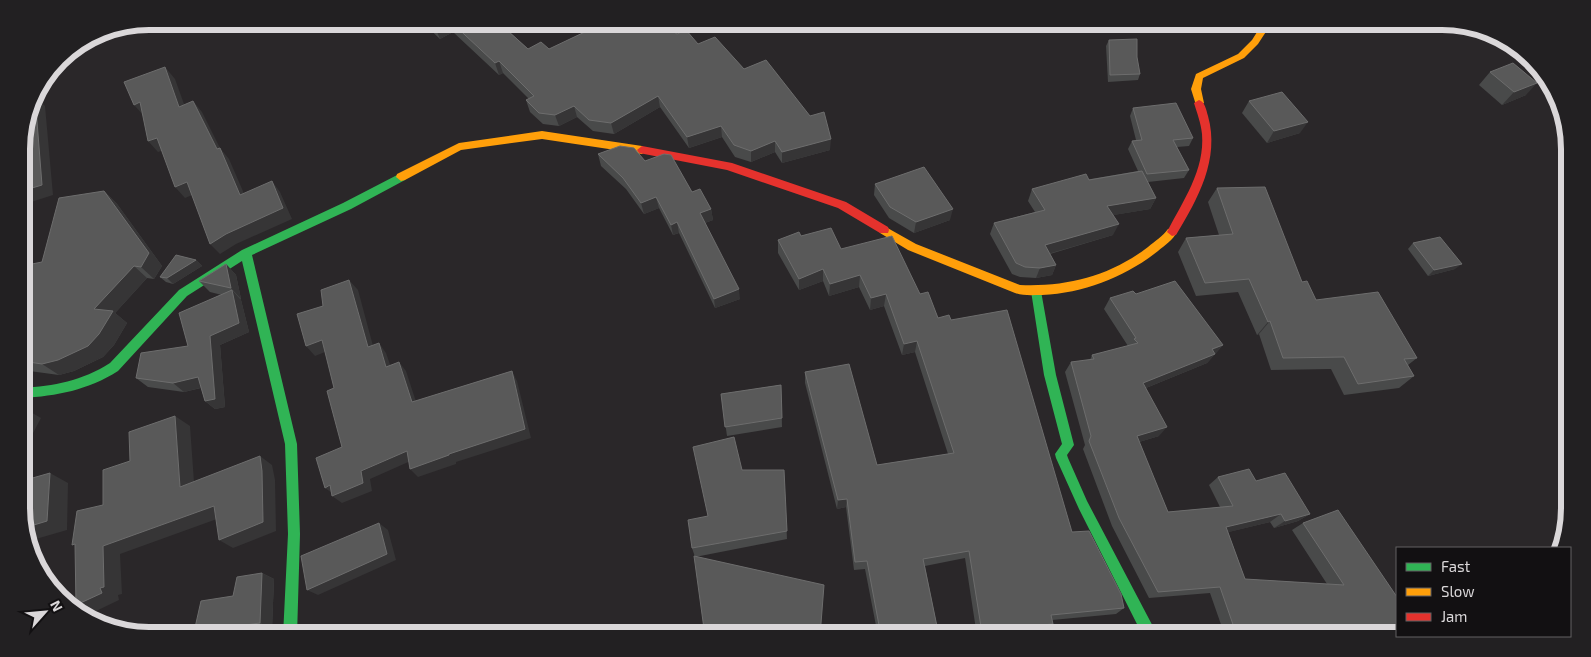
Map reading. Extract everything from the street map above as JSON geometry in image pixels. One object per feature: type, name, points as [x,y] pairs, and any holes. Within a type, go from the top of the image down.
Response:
[{"type":"street","points":[[30,392],[77,387],[102,376],[114,367],[183,293],[246,253],[347,206],[459,147],[542,135],[728,166],[842,205],[912,247],[1019,290],[1036,291],[1085,285],[1126,268],[1169,236],[1187,207],[1205,166],[1207,136],[1196,89],[1199,76],[1241,56],[1255,42],[1262,30]]},
{"type":"street","points":[[246,253],[291,444],[294,534],[290,627]]},
{"type":"street","points":[[1036,291],[1050,375],[1060,406],[1068,445],[1061,454],[1062,458],[1083,506],[1146,627]]},
{"type":"building","points":[[460,30],[507,30],[528,49],[541,42],[549,49],[589,30],[671,30],[677,34],[686,30],[698,44],[715,37],[744,69],[766,60],[810,116],[824,112],[831,139],[782,152],[775,141],[751,151],[734,145],[721,126],[687,137],[658,96],[611,123],[589,120],[574,106],[555,115],[539,113],[526,100],[534,96],[499,61],[495,63]]},
{"type":"building","points":[[1137,39],[1137,57],[1140,74],[1110,75],[1109,40]]},
{"type":"building","points":[[1513,63],[1537,83],[1514,92],[1490,72]]},
{"type":"building","points":[[165,67],[179,107],[193,101],[217,149],[220,148],[240,195],[272,181],[283,208],[226,234],[210,244],[187,182],[175,187],[157,138],[148,141],[140,102],[134,105],[124,82]]},
{"type":"building","points":[[1282,92],[1308,122],[1274,131],[1249,101]]},
{"type":"building","points":[[1176,103],[1193,138],[1173,140],[1189,170],[1147,174],[1132,141],[1142,140],[1133,108]]},
{"type":"building","points":[[36,111],[42,185],[30,189],[30,142]]},
{"type":"building","points":[[620,146],[634,148],[645,161],[664,154],[671,155],[692,192],[700,189],[711,209],[700,213],[739,289],[714,299],[677,222],[671,225],[656,197],[641,203],[623,178],[598,154]]},
{"type":"building","points":[[924,167],[953,209],[916,222],[890,207],[875,184]]},
{"type":"building","points":[[1142,171],[1156,198],[1107,206],[1119,224],[1045,245],[1056,265],[1040,268],[1025,267],[1016,263],[994,223],[1045,210],[1032,189],[1086,174],[1089,180]]},
{"type":"building","points":[[1265,187],[1302,282],[1307,281],[1316,300],[1378,292],[1417,358],[1404,359],[1414,376],[1358,384],[1344,357],[1283,358],[1270,321],[1268,322],[1249,279],[1205,283],[1186,238],[1233,234],[1217,188]]},
{"type":"building","points":[[104,191],[149,253],[141,267],[134,266],[94,309],[113,311],[99,334],[88,346],[58,360],[42,364],[30,362],[30,264],[42,262],[59,198]]},
{"type":"building","points":[[831,228],[841,249],[892,236],[920,294],[928,292],[938,318],[949,315],[951,320],[1007,310],[1072,532],[1089,531],[1121,594],[1124,608],[1051,615],[1053,624],[1041,625],[1042,627],[981,627],[969,551],[923,559],[937,627],[879,627],[867,561],[855,562],[847,499],[838,500],[805,372],[849,364],[877,465],[954,453],[917,341],[904,344],[886,294],[871,298],[860,275],[830,284],[823,269],[799,279],[778,240],[799,232],[801,236]]},
{"type":"building","points":[[1440,237],[1462,264],[1434,270],[1413,243]]},
{"type":"building","points":[[176,255],[196,260],[167,278],[160,277]]},
{"type":"building","points":[[226,264],[231,288],[199,281]]},
{"type":"building","points":[[349,280],[368,347],[379,343],[386,367],[399,362],[412,402],[512,371],[525,429],[410,469],[407,451],[361,471],[363,483],[332,496],[330,485],[325,488],[316,458],[342,447],[327,391],[334,388],[322,340],[306,346],[297,314],[323,306],[321,290]]},
{"type":"building","points":[[1175,281],[1223,345],[1212,349],[1215,354],[1143,383],[1167,427],[1137,436],[1168,512],[1233,506],[1218,477],[1249,469],[1256,481],[1285,473],[1310,514],[1285,521],[1281,514],[1226,527],[1245,579],[1344,585],[1303,523],[1338,510],[1396,596],[1396,627],[1234,627],[1220,587],[1158,592],[1119,518],[1089,441],[1091,436],[1071,362],[1094,359],[1092,355],[1138,343],[1110,298],[1133,291],[1136,294]]},
{"type":"building","points":[[232,290],[239,323],[210,336],[215,399],[205,401],[198,377],[173,383],[136,378],[141,353],[188,346],[179,313]]},
{"type":"building","points":[[781,385],[782,418],[725,427],[721,394]]},
{"type":"building","points":[[175,416],[180,487],[260,456],[263,522],[219,540],[214,506],[103,546],[104,587],[100,588],[102,593],[79,604],[76,601],[75,544],[72,545],[77,511],[103,505],[103,470],[130,461],[129,432]]},
{"type":"building","points":[[734,437],[742,470],[784,470],[787,531],[692,548],[688,520],[708,516],[693,447]]},
{"type":"building","points":[[50,473],[47,521],[31,526],[30,508],[30,479]]},
{"type":"building","points":[[379,523],[387,554],[307,590],[301,556]]},
{"type":"building","points":[[694,556],[824,585],[821,627],[704,627]]},
{"type":"building","points":[[262,573],[260,623],[231,627],[195,627],[201,601],[233,596],[237,577]]},
{"type":"traffic: fast","points":[[30,392],[70,387],[103,374],[114,367],[183,293],[246,253],[347,206],[401,177]]},
{"type":"traffic: fast","points":[[246,253],[291,444],[294,534],[290,627]]},
{"type":"traffic: fast","points":[[1036,291],[1050,375],[1068,445],[1061,454],[1062,458],[1083,505],[1146,627]]},
{"type":"traffic: slow","points":[[1199,103],[1196,89],[1199,76],[1241,56],[1255,42],[1263,30]]},
{"type":"traffic: slow","points":[[401,177],[459,147],[542,135],[642,150]]},
{"type":"traffic: slow","points":[[884,230],[912,247],[1019,290],[1046,290],[1100,279],[1125,268],[1142,257],[1172,232]]},
{"type":"traffic: jam","points":[[1172,232],[1191,199],[1204,163],[1207,134],[1199,103]]},
{"type":"traffic: jam","points":[[642,150],[728,166],[842,205],[884,230]]}]
